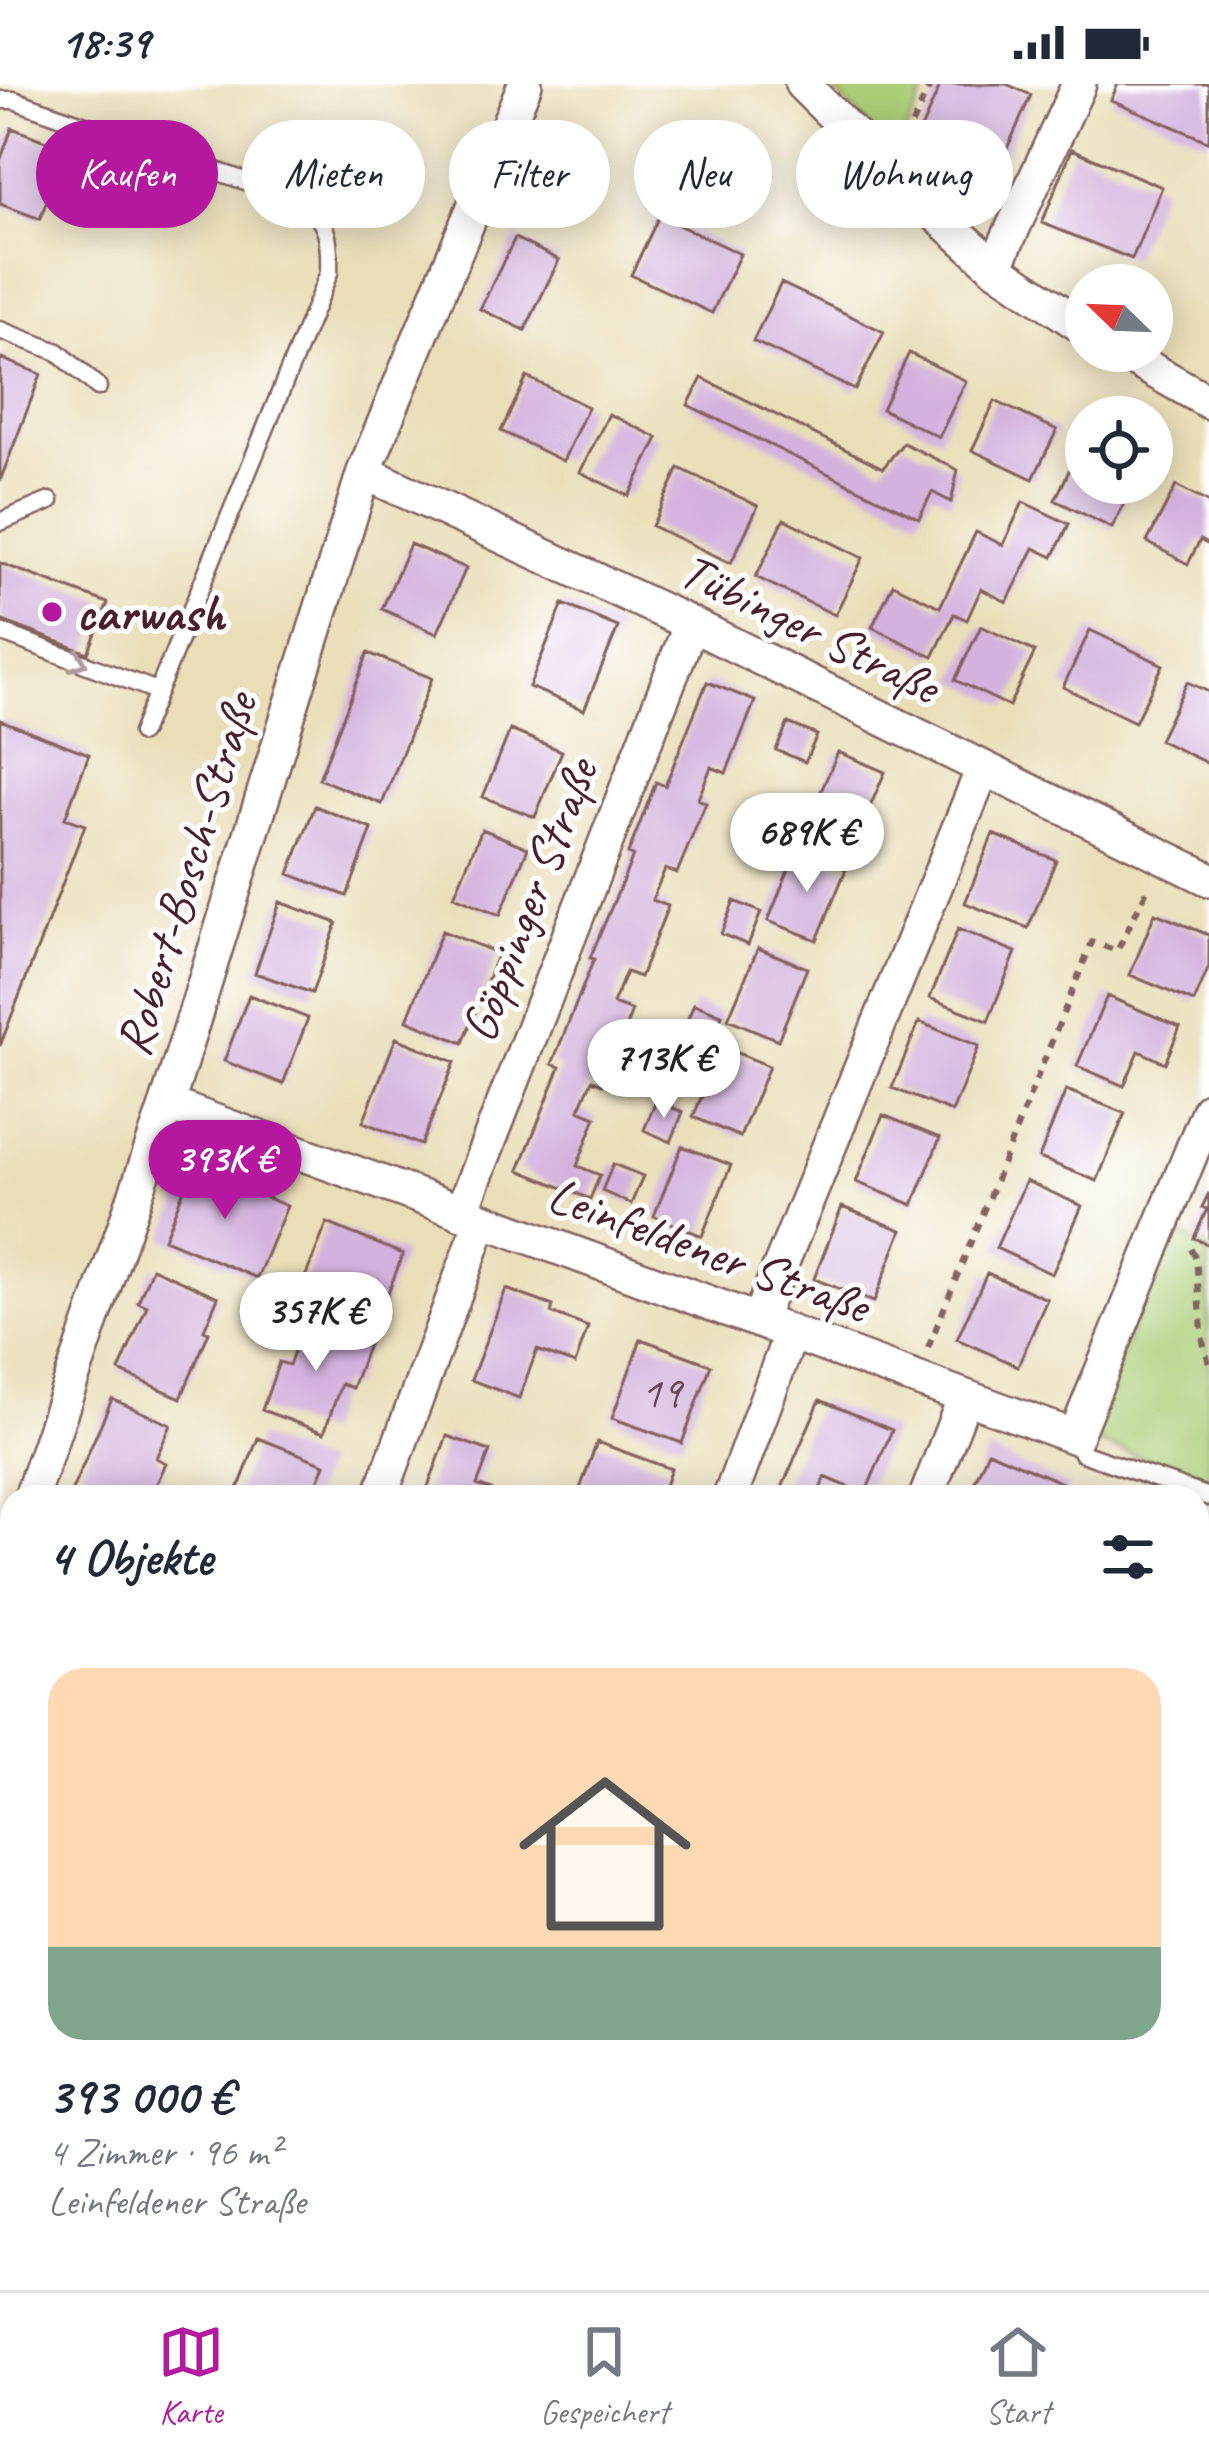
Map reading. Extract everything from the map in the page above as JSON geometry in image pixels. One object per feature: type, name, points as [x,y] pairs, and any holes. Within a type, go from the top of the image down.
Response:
[{"type":"street","name":"Robert-Bosch-Straße","points":[[35,1485],[167,1104],[364,472],[525,84]]},
{"type":"street","points":[[802,84],[838,120]]},
{"type":"street","points":[[994,267],[1078,84]]},
{"type":"street","points":[[951,228],[994,267],[1065,315]]},
{"type":"street","points":[[1156,372],[1209,402]]},
{"type":"street","name":"Tübinger Straße","points":[[364,472],[691,624],[1209,879]]},
{"type":"street","name":"Göppinger Straße","points":[[384,1485],[472,1216],[691,624]]},
{"type":"street","points":[[758,1321],[983,769]]},
{"type":"street","name":"Leinfeldener Straße","points":[[167,1104],[1075,1438]]},
{"type":"street","points":[[1075,1438],[1209,1109]]},
{"type":"street","points":[[734,1485],[791,1334]]},
{"type":"street","points":[[931,1485],[964,1397]]},
{"type":"lane","points":[[0,100],[14,100],[302,201],[321,216],[330,239],[329,273],[140,733]]},
{"type":"lane","points":[[0,330],[58,352],[98,387]]},
{"type":"lane","points":[[0,522],[50,501]]},
{"type":"lane","points":[[0,632],[157,691]]},
{"type":"lane","name":"Leinfeldener Straße","points":[[1075,1438],[1082,1453],[1174,1485]]},
{"type":"path","points":[[914,120],[931,84]]},
{"type":"path","points":[[915,1379],[1092,942],[1117,951],[1163,856]]},
{"type":"path","points":[[1158,1238],[1190,1246],[1196,1258],[1209,1363]]},
{"type":"green space","points":[[828,84],[928,84],[912,120],[863,120]]},
{"type":"green space","points":[[1174,1230],[1209,1250],[1209,1482],[1085,1438]]},
{"type":"building","points":[[941,84],[1006,84],[1031,95],[1013,135],[1013,120],[925,120]]},
{"type":"building","points":[[1118,84],[1209,84],[1209,142],[1111,100]]},
{"type":"building","points":[[12,128],[36,137],[36,218],[0,204],[0,161]]},
{"type":"building","points":[[1072,149],[1162,187],[1132,259],[1042,223]]},
{"type":"building","points":[[653,228],[685,228],[740,254],[712,313],[631,275]]},
{"type":"building","points":[[515,238],[559,260],[525,330],[480,309]]},
{"type":"building","points":[[781,283],[884,332],[855,390],[753,341]]},
{"type":"building","points":[[909,353],[966,381],[939,437],[882,409]]},
{"type":"building","points":[[0,358],[41,374],[0,481]]},
{"type":"building","points":[[527,377],[588,407],[563,461],[501,431]]},
{"type":"building","points":[[702,378],[883,468],[903,443],[958,470],[951,502],[932,492],[919,518],[688,405]]},
{"type":"building","points":[[995,401],[1057,430],[1033,479],[972,450]]},
{"type":"building","points":[[609,414],[658,438],[629,496],[580,472]]},
{"type":"building","points":[[679,468],[758,506],[731,563],[652,526]]},
{"type":"building","points":[[1065,479],[1065,504],[1124,504],[1112,528],[1055,500]]},
{"type":"building","points":[[1176,486],[1209,503],[1209,545],[1200,540],[1188,564],[1147,542],[1167,504],[1173,504]]},
{"type":"building","points":[[1023,502],[1069,524],[1053,557],[1034,548],[1007,602],[981,589],[967,620],[954,614],[933,657],[872,627],[893,584],[940,607],[976,532],[1003,545]]},
{"type":"building","points":[[784,519],[863,558],[835,615],[756,577]]},
{"type":"building","points":[[410,544],[466,568],[437,634],[382,609]]},
{"type":"building","name":"carwash","points":[[0,563],[108,603],[88,653],[0,620]]},
{"type":"building","points":[[563,604],[618,627],[584,710],[529,687]]},
{"type":"building","points":[[981,626],[1035,652],[1009,706],[955,680]]},
{"type":"building","points":[[1090,630],[1163,665],[1135,722],[1063,687]]},
{"type":"building","points":[[368,653],[432,678],[382,804],[319,779]]},
{"type":"building","points":[[707,682],[755,701],[726,773],[711,767],[698,799],[706,803],[677,873],[665,869],[652,900],[668,906],[640,977],[626,972],[613,1004],[632,1011],[603,1084],[592,1080],[579,1110],[596,1117],[577,1166],[600,1175],[590,1199],[519,1170],[560,1067],[552,1064],[594,959],[590,958],[633,856],[628,854],[656,782],[665,786]]},
{"type":"building","points":[[1187,682],[1209,692],[1209,764],[1159,740]]},
{"type":"building","points":[[0,720],[89,754],[65,818],[85,825],[0,1046]]},
{"type":"building","points":[[788,723],[817,735],[805,762],[776,750]]},
{"type":"building","points":[[510,730],[562,751],[535,817],[483,797]]},
{"type":"building","points":[[838,752],[885,772],[854,844],[807,824]]},
{"type":"building","points":[[315,806],[372,829],[347,896],[289,874]]},
{"type":"building","points":[[772,808],[799,818],[787,848],[760,837]]},
{"type":"building","points":[[482,829],[528,848],[500,915],[454,896]]},
{"type":"building","points":[[993,834],[1056,860],[1028,928],[965,903]]},
{"type":"building","points":[[797,849],[846,869],[817,940],[768,921]]},
{"type":"building","points":[[734,901],[761,912],[748,945],[721,934]]},
{"type":"building","points":[[280,902],[337,923],[312,993],[255,973]]},
{"type":"building","points":[[1155,913],[1209,935],[1209,967],[1194,1002],[1130,975]]},
{"type":"building","points":[[958,929],[1016,952],[988,1021],[930,998]]},
{"type":"building","points":[[442,931],[498,953],[463,1043],[407,1020]]},
{"type":"building","points":[[758,948],[807,968],[778,1040],[728,1019]]},
{"type":"building","points":[[249,995],[308,1018],[283,1084],[224,1061]]},
{"type":"building","points":[[1107,996],[1180,1027],[1165,1063],[1139,1051],[1124,1086],[1077,1066]]},
{"type":"building","points":[[694,1004],[722,1015],[710,1044],[682,1033]]},
{"type":"building","points":[[919,1022],[979,1046],[952,1112],[892,1088]]},
{"type":"building","points":[[396,1038],[455,1062],[421,1145],[363,1122]]},
{"type":"building","points":[[723,1047],[769,1066],[740,1137],[693,1117]]},
{"type":"building","points":[[1066,1090],[1125,1113],[1097,1181],[1039,1158]]},
{"type":"building","points":[[656,1101],[683,1112],[671,1142],[644,1130]]},
{"type":"building","points":[[883,1115],[940,1138],[913,1205],[856,1182]]},
{"type":"building","points":[[682,1146],[731,1165],[702,1236],[654,1216]]},
{"type":"building","points":[[613,1164],[643,1176],[631,1204],[602,1191]]},
{"type":"building","points":[[193,1167],[287,1206],[257,1278],[164,1239]]},
{"type":"building","points":[[1026,1181],[1082,1206],[1052,1274],[996,1248]]},
{"type":"building","points":[[1209,1193],[1209,1245],[1194,1238]]},
{"type":"building","points":[[842,1207],[902,1230],[874,1302],[814,1279]]},
{"type":"building","points":[[327,1223],[403,1254],[377,1321],[300,1290]]},
{"type":"building","points":[[152,1268],[218,1297],[181,1398],[119,1371],[147,1306],[138,1302]]},
{"type":"building","points":[[987,1273],[1047,1299],[1018,1366],[957,1339]]},
{"type":"building","points":[[506,1289],[553,1306],[551,1313],[588,1327],[575,1364],[537,1350],[519,1398],[471,1380]]},
{"type":"building","points":[[307,1316],[370,1339],[352,1388],[341,1384],[324,1433],[262,1410],[279,1362],[289,1365]]},
{"type":"building","points":[[641,1339],[711,1365],[682,1443],[612,1418]]},
{"type":"building","points":[[112,1399],[171,1425],[156,1458],[166,1463],[156,1485],[74,1485]]},
{"type":"building","points":[[820,1400],[892,1430],[869,1485],[844,1485],[825,1477],[822,1485],[783,1485]]},
{"type":"building","points":[[447,1436],[490,1451],[477,1485],[429,1485]]},
{"type":"building","points":[[258,1438],[325,1464],[317,1485],[240,1485]]},
{"type":"building","points":[[597,1442],[671,1469],[665,1485],[581,1485]]},
{"type":"building","points":[[988,1451],[1067,1485],[973,1485]]},
{"type":"place","name":"carwash","points":[[52,612]]}]
